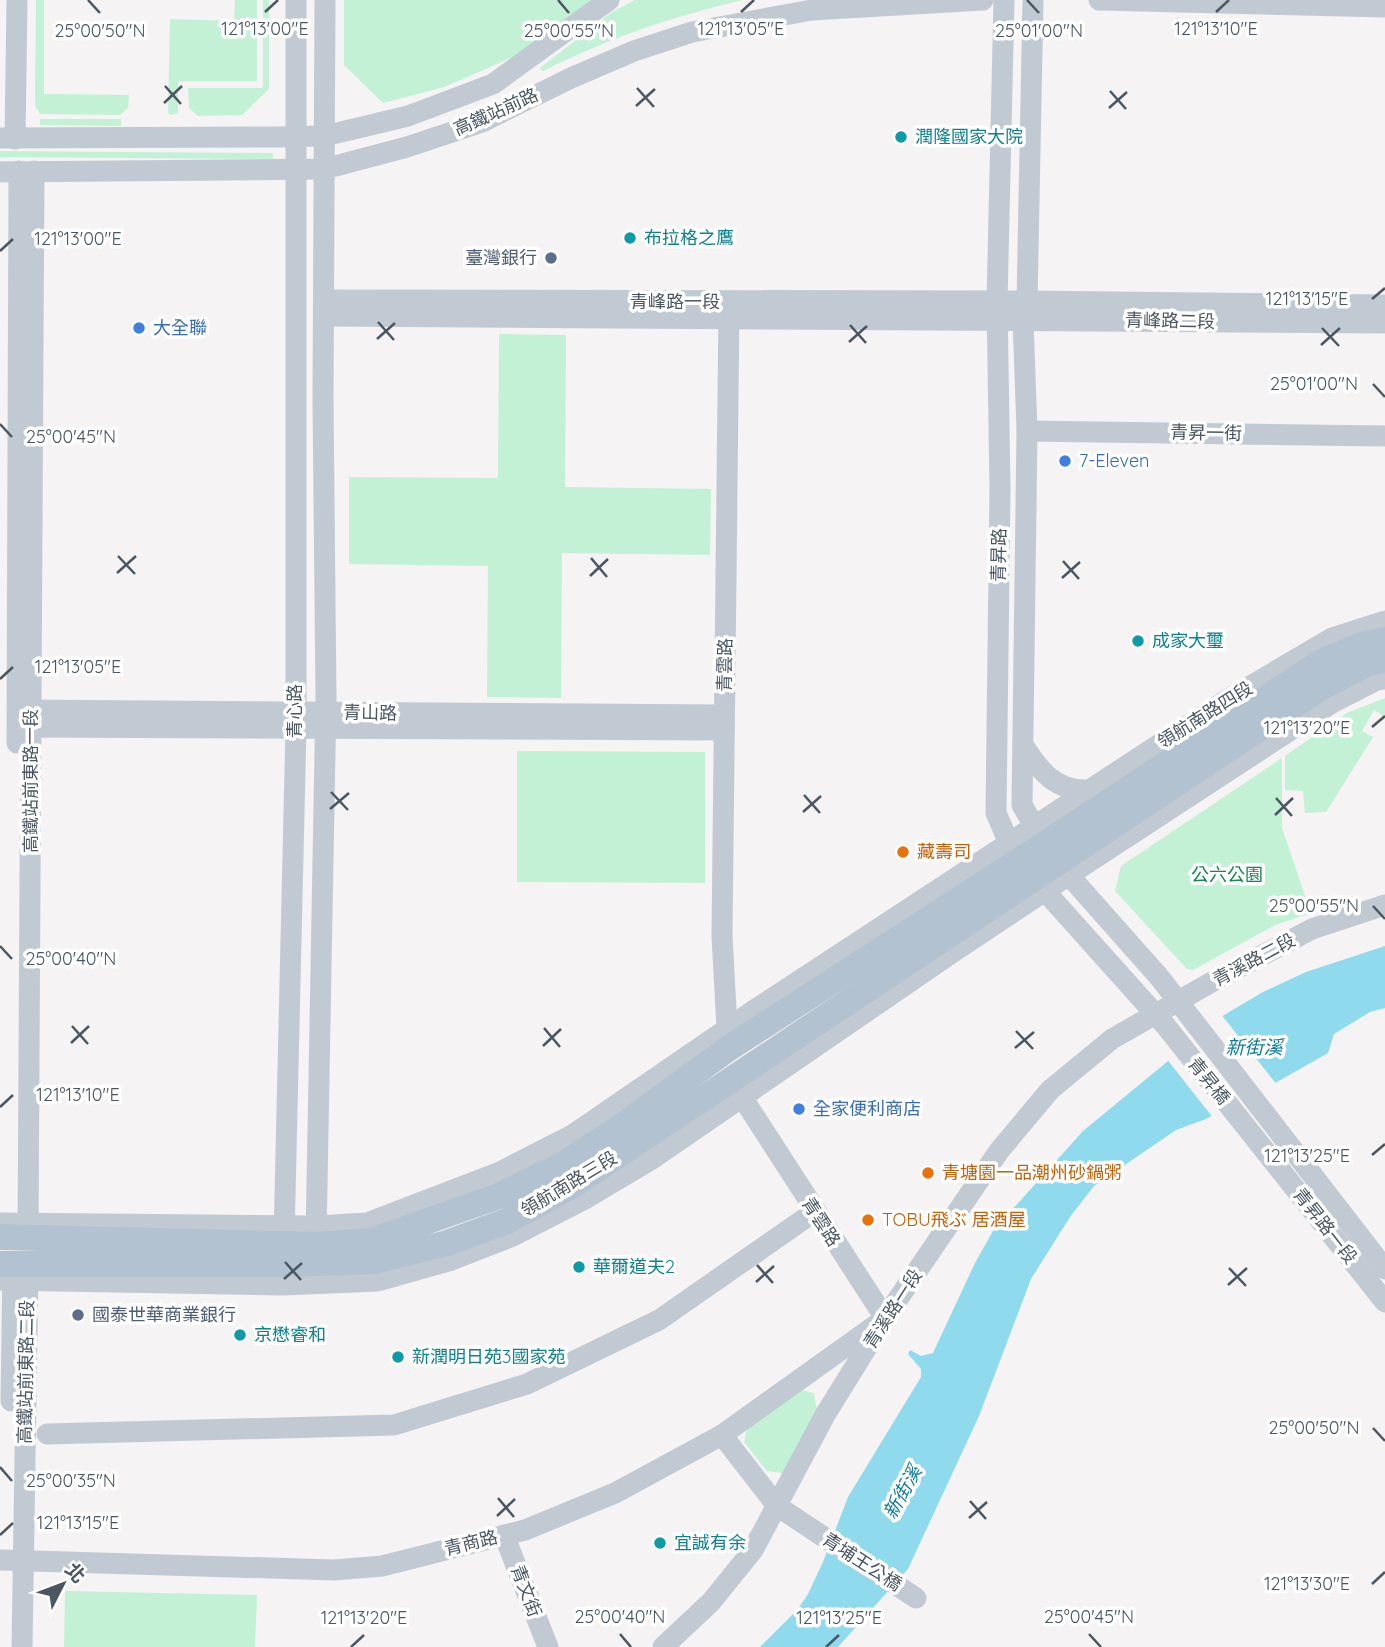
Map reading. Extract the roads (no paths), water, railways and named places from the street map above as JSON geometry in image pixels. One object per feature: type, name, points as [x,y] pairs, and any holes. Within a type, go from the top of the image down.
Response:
[{"type":"main road","name":"領航南路四段","points":[[1051,852],[1194,746],[1321,662],[1362,645],[1385,640]]},
{"type":"main road","name":"領航南路四段","points":[[1051,852],[1320,688],[1370,663],[1385,660]]},
{"type":"main road","name":"領航南路三段","points":[[13,1272],[284,1254],[316,1254],[375,1261],[447,1243],[508,1221],[739,1086],[1051,852]]},
{"type":"main road","name":"領航南路三段","points":[[316,1254],[371,1241],[499,1196],[564,1164],[619,1128],[728,1038],[1027,868]]},
{"type":"main road","name":"領航南路三段","points":[[15,1230],[284,1254]]},
{"type":"street","points":[[17,0],[8,139],[297,137]]},
{"type":"street","name":"青心路","points":[[284,1254],[295,720],[296,0]]},
{"type":"street","name":"青心路","points":[[316,1254],[326,720],[325,0]]},
{"type":"street","name":"高鐵站前路","points":[[297,137],[324,136],[408,116],[493,84],[609,0]]},
{"type":"street","name":"高鐵站前路","points":[[18,171],[324,169],[407,147],[482,122],[570,78],[634,51],[692,32],[811,10],[983,0]]},
{"type":"street","name":"青昇路","points":[[1004,0],[998,310],[996,814],[1027,868],[1166,1008],[1199,1030]]},
{"type":"street","name":"青昇路","points":[[1033,0],[1025,310],[1027,430],[1022,805],[1051,852],[1160,978],[1166,1008],[1180,1045]]},
{"type":"street","points":[[1098,0],[1385,7]]},
{"type":"street","name":"高鐵站前東路一段","points":[[15,1230],[24,719],[18,171]]},
{"type":"street","name":"青峰路二段","points":[[998,310],[1385,305]]},
{"type":"street","name":"青峰路一段","points":[[324,308],[998,310]]},
{"type":"street","name":"青雲路","points":[[729,310],[722,936],[728,1038],[739,1086],[814,1212],[885,1318]]},
{"type":"street","name":"青峰路二段","points":[[1025,310],[1385,323]]},
{"type":"street","name":"青昇一街","points":[[1027,430],[1385,436]]},
{"type":"street","name":"領航南路四段","points":[[1051,852],[1088,790],[1251,685],[1332,638],[1385,621]]},
{"type":"street","name":"領航南路四段","points":[[1027,868],[1051,852],[1332,703],[1377,680],[1385,679]]},
{"type":"street","points":[[1194,746],[1251,685]]},
{"type":"street","name":"青山路","points":[[24,719],[724,723]]},
{"type":"street","points":[[1023,745],[1051,780],[1067,788],[1088,790]]},
{"type":"street","name":"青溪路二段","points":[[1166,1008],[1312,929],[1385,905]]},
{"type":"street","name":"青溪路一段","points":[[663,1647],[711,1602],[753,1550],[825,1415],[885,1318],[999,1151],[1050,1090],[1112,1039],[1166,1008]]},
{"type":"street","name":"青昇橋","points":[[1199,1030],[1257,1103]]},
{"type":"street","name":"青昇橋","points":[[1180,1045],[1239,1117]]},
{"type":"street","name":"青昇路一段","points":[[1257,1103],[1385,1269]]},
{"type":"street","name":"青昇路一段","points":[[1239,1117],[1385,1302]]},
{"type":"street","points":[[47,1434],[394,1425],[527,1384],[659,1320],[814,1212]]},
{"type":"street","name":"高鐵站前東路二段","points":[[9,1647],[15,1230]]},
{"type":"street","name":"領航南路三段","points":[[284,1254],[316,1254]]},
{"type":"street","name":"青商路","points":[[12,1560],[334,1570],[382,1566],[525,1530],[615,1493],[722,1435],[885,1318]]},
{"type":"street","name":"青埔王公橋","points":[[722,1435],[777,1506],[916,1598]]},
{"type":"street","name":"青文街","points":[[504,1535],[548,1647]]},
{"type":"street","name":"高鐵站前東路二段","points":[[12,1560],[22,1647]]},
{"type":"water","name":"新街溪","points":[[1385,946],[1385,1008],[1370,1012],[1334,1034],[1328,1053],[1206,1119],[1176,1130],[1094,1186],[1070,1217],[1031,1279],[979,1416],[908,1569],[838,1647],[760,1647],[798,1609],[808,1594],[848,1497],[921,1377],[921,1369],[908,1354],[910,1350],[921,1356],[933,1353],[993,1231],[1083,1131],[1224,1015],[1263,992],[1306,972]]},
{"type":"place","name":"潤隆國家大院","points":[[901,137]]},
{"type":"place","name":"布拉格之鷹","points":[[630,238]]},
{"type":"place","name":"臺灣銀行","points":[[551,258]]},
{"type":"place","name":"大全聯","points":[[139,328]]},
{"type":"place","name":"7-Eleven","points":[[1065,461]]},
{"type":"place","name":"成家大璽","points":[[1138,641]]},
{"type":"place","name":"藏壽司","points":[[903,852]]},
{"type":"place","name":"全家便利商店","points":[[799,1109]]},
{"type":"place","name":"青塘園一品潮州砂鍋粥","points":[[928,1173]]},
{"type":"place","name":"TOBU飛ぶ 居酒屋","points":[[868,1220]]},
{"type":"place","name":"華爾道夫2","points":[[579,1267]]},
{"type":"place","name":"國泰世華商業銀行","points":[[78,1315]]},
{"type":"place","name":"京懋睿和","points":[[240,1335]]},
{"type":"place","name":"新潤明日苑3國家苑","points":[[398,1357]]},
{"type":"place","name":"宜誠有余","points":[[660,1543]]},
{"type":"park label","name":"公六公園","points":[[1227,875]]}]
